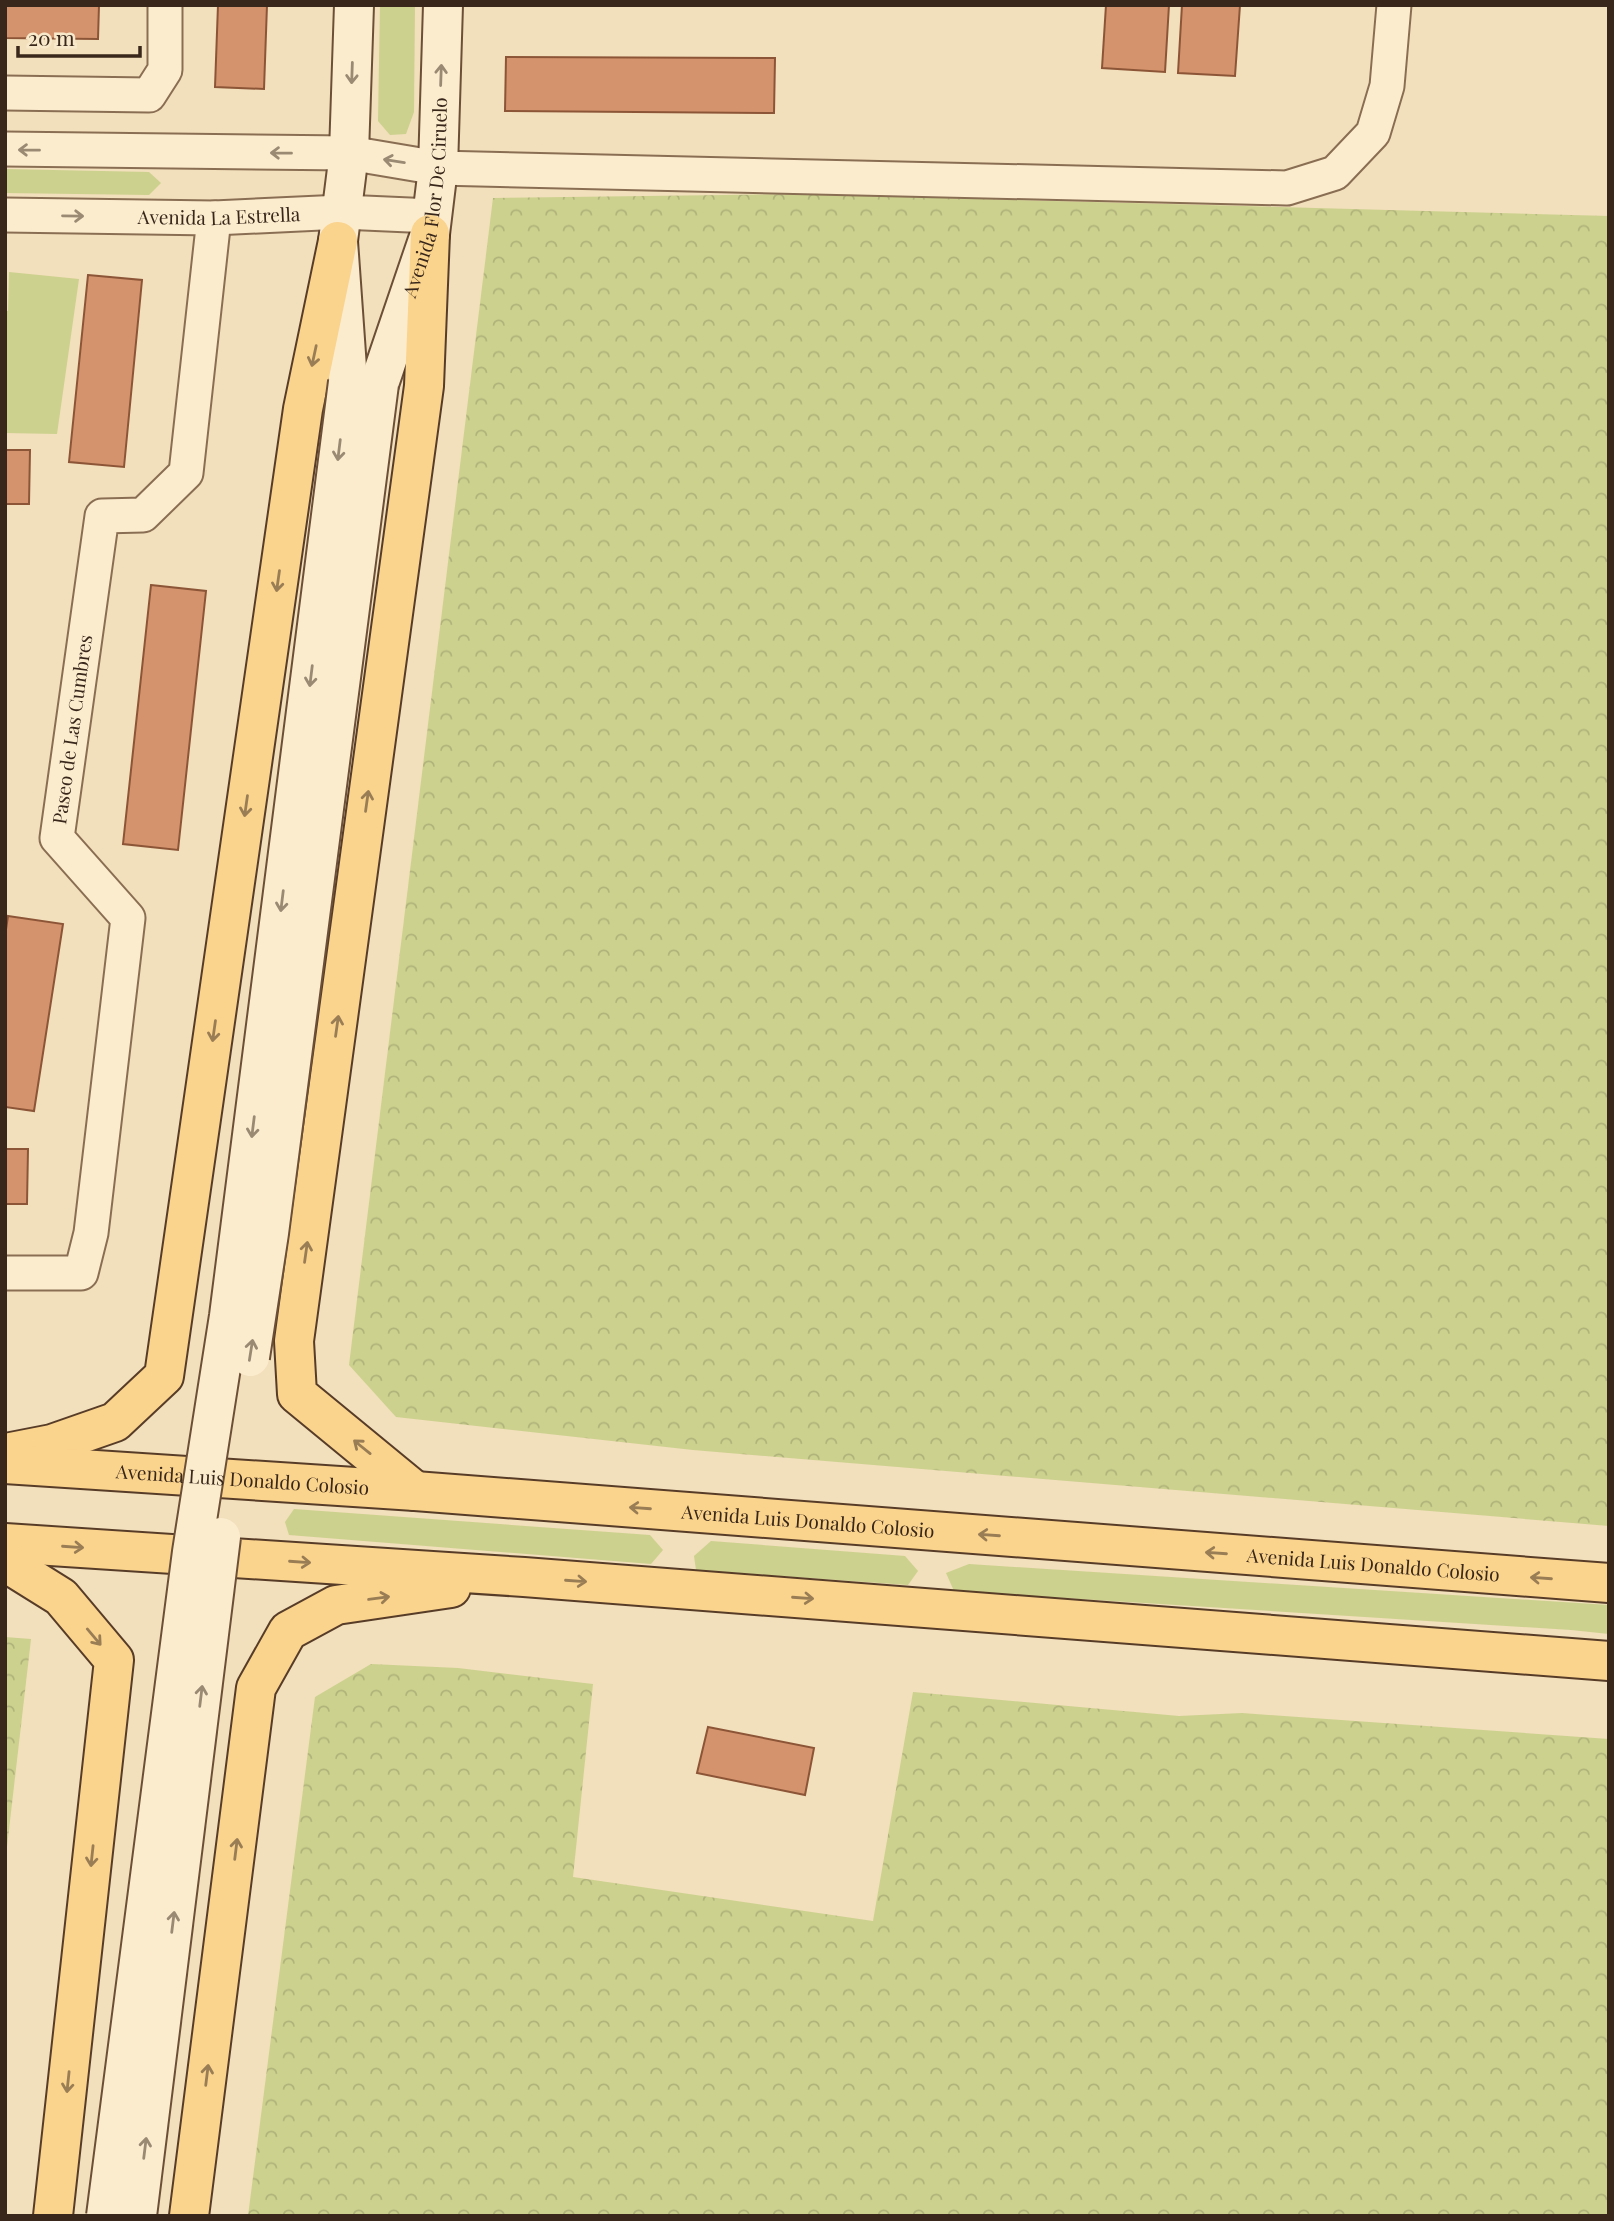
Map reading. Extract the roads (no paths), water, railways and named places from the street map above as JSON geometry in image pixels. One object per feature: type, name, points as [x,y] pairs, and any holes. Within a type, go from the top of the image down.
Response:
[{"type":"main road","points":[[5,1453],[52,1444],[116,1422],[164,1376],[303,409],[340,227],[349,153],[354,5]]},
{"type":"main road","name":"Avenida Flor De Ciruelo","points":[[364,383],[431,225],[438,168],[443,5]]},
{"type":"main road","points":[[415,1491],[297,1394],[294,1341],[424,386],[431,225]]},
{"type":"main road","points":[[137,2216],[219,1550],[269,1233],[364,383],[340,227]]},
{"type":"main road","points":[[106,2216],[192,1552],[229,1316],[364,383]]},
{"type":"main road","name":"Avenida Luis Donaldo Colosio","points":[[5,1464],[415,1491],[1609,1583]]},
{"type":"main road","points":[[5,1543],[524,1577],[1609,1661]]},
{"type":"main road","points":[[5,1562],[61,1597],[114,1660],[53,2216]]},
{"type":"main road","points":[[190,2216],[257,1688],[288,1632],[336,1605],[524,1577]]},
{"type":"street","points":[[5,93],[149,95],[165,70],[165,5]]},
{"type":"street","points":[[5,149],[349,153],[438,168],[1287,188],[1335,173],[1373,133],[1387,86],[1394,5]]},
{"type":"street","name":"Avenida La Estrella","points":[[5,215],[214,218],[340,227],[431,225]]},
{"type":"street","name":"Paseo de Las Cumbres","points":[[5,1273],[81,1273],[91,1233],[128,918],[57,838],[102,516],[143,515],[186,473],[214,218]]}]
